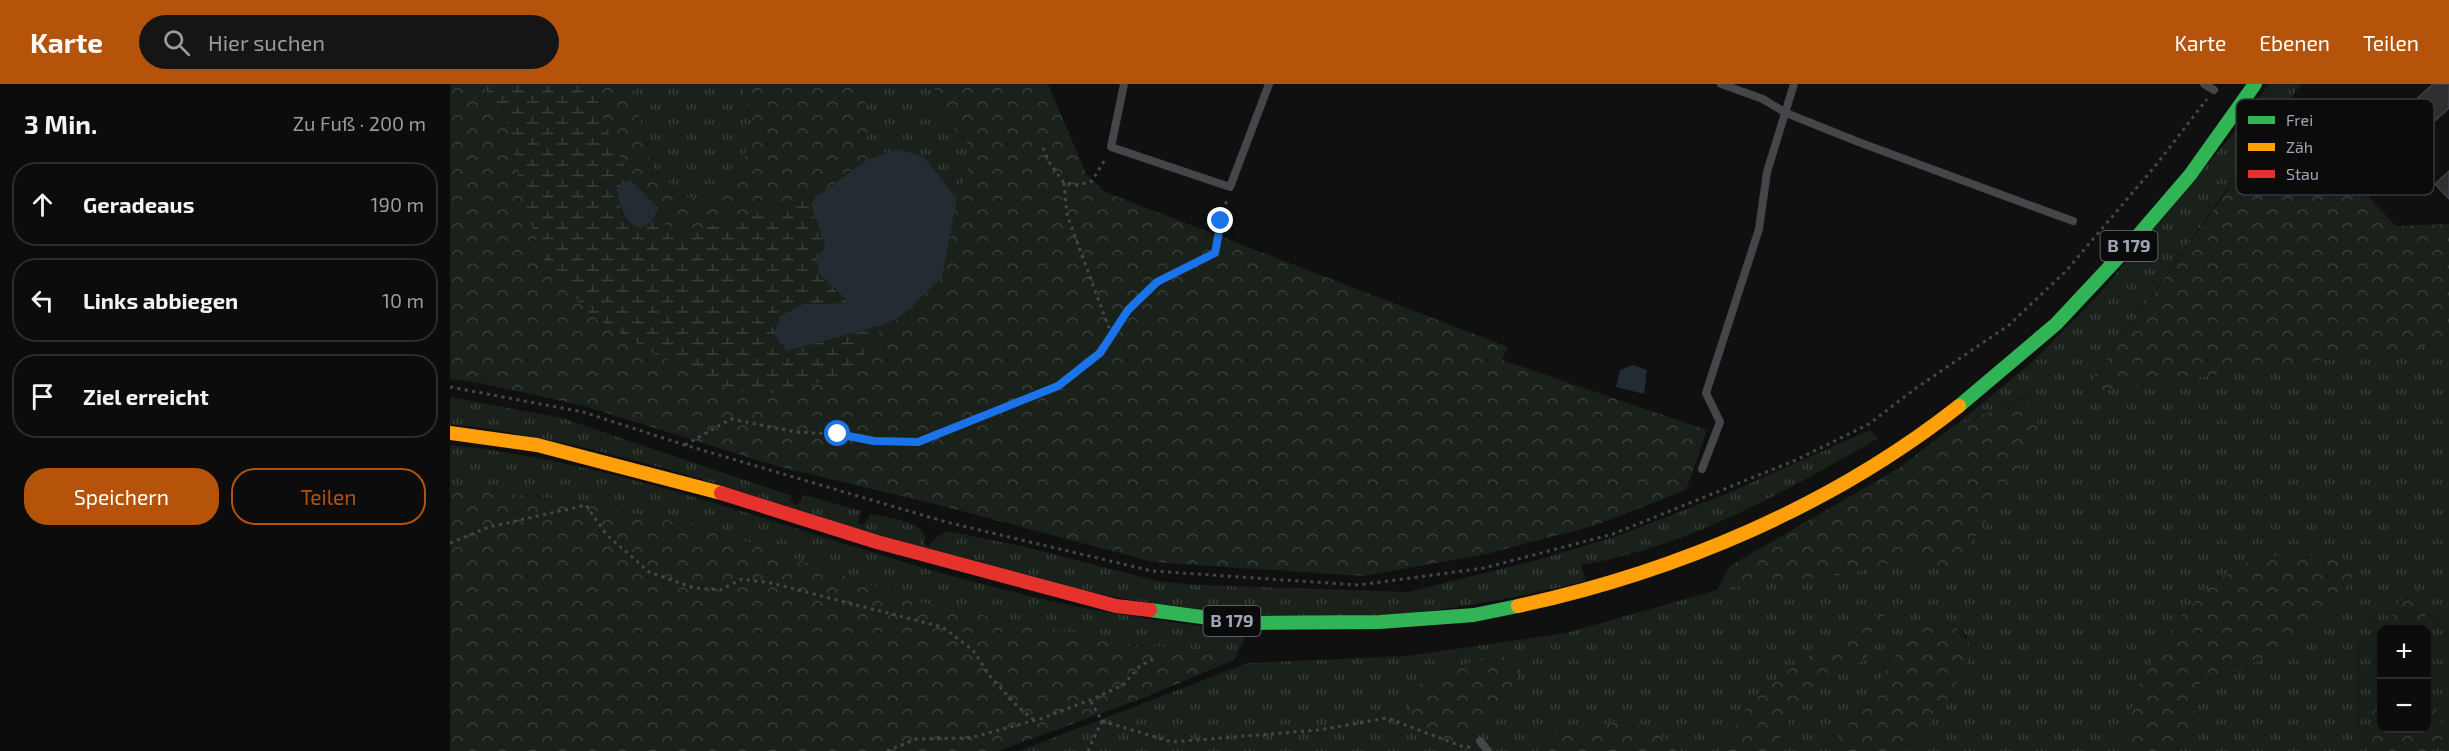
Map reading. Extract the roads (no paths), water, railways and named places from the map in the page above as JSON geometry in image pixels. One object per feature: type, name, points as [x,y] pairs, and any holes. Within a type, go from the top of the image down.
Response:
[{"type":"main road","name":"B 179","points":[[2244,99],[2255,84]]},
{"type":"main road","name":"B 179","points":[[450,433],[537,445],[670,478],[877,542],[1116,606],[1246,623],[1380,622],[1474,615],[1578,593],[1663,566],[1775,519],[1857,476],[1935,425],[2056,324],[2129,246],[2190,175],[2236,111]]},
{"type":"lane","points":[[1124,84],[1111,147],[1230,187],[1269,84]]},
{"type":"lane","points":[[1721,84],[1763,99],[1786,113],[2073,221]]},
{"type":"lane","points":[[1702,468],[1720,422],[1706,393],[1759,229],[1767,172],[1794,84]]},
{"type":"lane","points":[[2205,84],[2214,90]]}]
